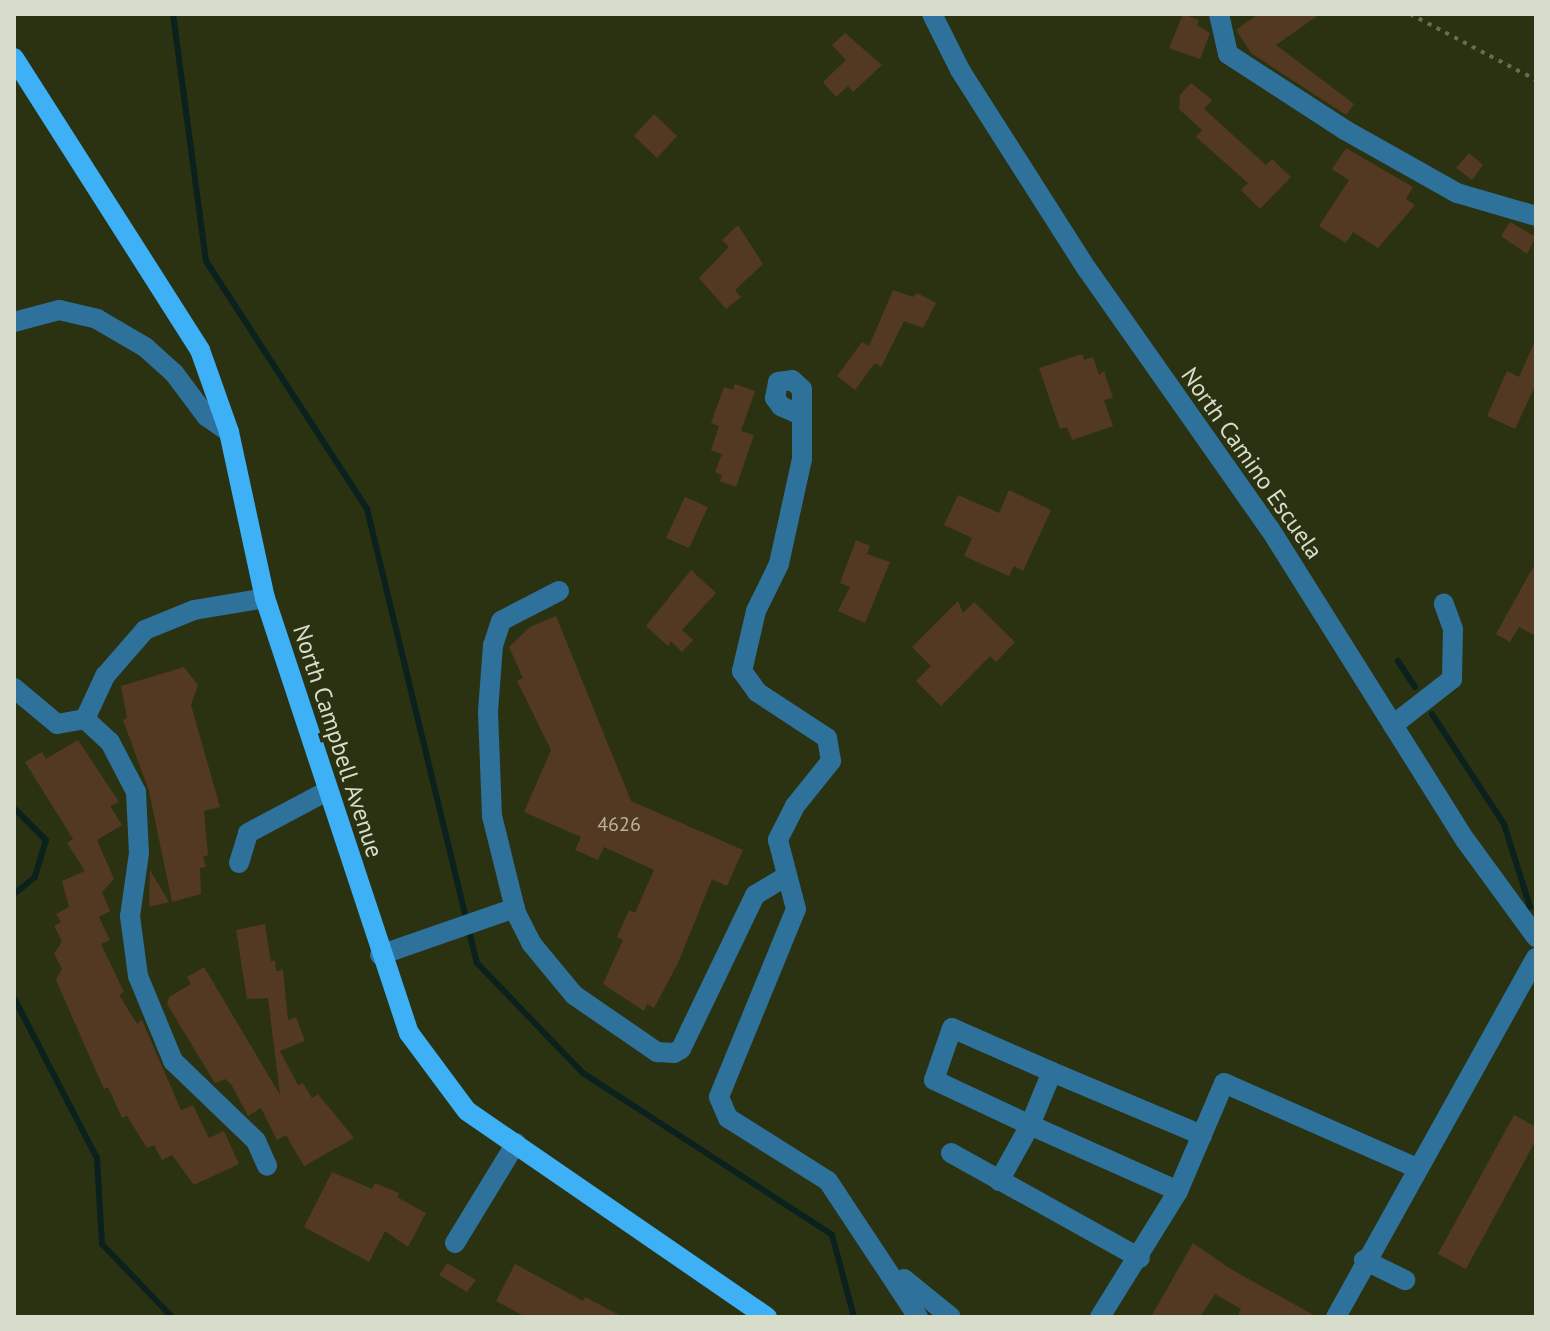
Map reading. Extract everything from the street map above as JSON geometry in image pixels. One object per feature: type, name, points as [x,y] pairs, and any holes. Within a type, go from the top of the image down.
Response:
[{"type":"main road","name":"North Campbell Avenue","points":[[14,58],[200,350],[229,432],[265,598],[380,955],[409,1033],[431,1067],[467,1111],[767,1317]]},
{"type":"street","name":"North Camino Escuela","points":[[932,14],[960,70],[1087,269],[1270,529],[1466,841],[1536,937]]},
{"type":"street","points":[[1219,14],[1228,54],[1345,130],[1457,193],[1536,216]]},
{"type":"street","points":[[14,322],[59,310],[97,319],[145,347],[174,373],[206,416],[229,432]]},
{"type":"street","points":[[801,415],[802,459],[779,564],[756,611],[742,671],[757,692],[827,738],[831,761],[795,806],[778,840],[785,877],[796,909],[719,1097],[728,1118],[828,1181],[885,1261],[918,1317]]},
{"type":"street","points":[[559,591],[501,621],[493,645],[488,712],[492,816],[515,908],[531,943],[574,995],[657,1052],[674,1053],[681,1049],[755,895],[785,877]]},
{"type":"street","points":[[85,719],[105,676],[145,630],[194,610],[265,598]]},
{"type":"street","points":[[1393,725],[1452,679],[1453,629],[1444,604]]},
{"type":"street","points":[[14,688],[57,724],[85,719]]},
{"type":"street","points":[[85,719],[110,742],[136,792],[139,853],[130,916],[142,987],[173,1061],[256,1141],[267,1166]]},
{"type":"street","points":[[239,863],[248,833],[327,791]]},
{"type":"street","points":[[380,955],[515,908]]},
{"type":"street","points":[[1336,1317],[1364,1260],[1536,958]]},
{"type":"street","points":[[1178,1191],[934,1080],[952,1028],[1202,1135]]},
{"type":"street","points":[[999,1181],[1030,1125],[1052,1072]]},
{"type":"street","points":[[1100,1317],[1140,1258],[1178,1191],[1224,1083],[1417,1168]]},
{"type":"street","points":[[455,1243],[516,1143]]},
{"type":"street","points":[[951,1153],[1140,1258]]},
{"type":"street","points":[[1364,1260],[1405,1280]]},
{"type":"street","points":[[885,1261],[951,1317]]},
{"type":"path","points":[[1410,14],[1536,80]]},
{"type":"building","points":[[1183,14],[1199,20],[1197,25],[1210,33],[1200,59],[1169,48]]},
{"type":"building","points":[[1258,14],[1320,14],[1276,45],[1354,104],[1346,115],[1251,53],[1236,30]]},
{"type":"building","points":[[845,33],[882,65],[853,92],[848,86],[836,97],[823,82],[846,60],[832,45]]},
{"type":"building","points":[[1191,83],[1212,100],[1204,109],[1266,165],[1272,159],[1291,177],[1260,209],[1241,190],[1248,183],[1196,137],[1202,130],[1179,109],[1180,95]]},
{"type":"building","points":[[654,114],[677,136],[657,158],[634,136]]},
{"type":"building","points":[[1346,148],[1413,187],[1406,199],[1415,205],[1378,248],[1353,232],[1346,243],[1319,226],[1349,180],[1332,169]]},
{"type":"building","points":[[1469,153],[1483,165],[1472,180],[1456,168]]},
{"type":"building","points":[[1510,222],[1536,237],[1527,254],[1501,236]]},
{"type":"building","points":[[738,225],[763,264],[735,290],[741,297],[726,309],[699,278],[729,247],[722,240]]},
{"type":"building","points":[[893,290],[913,297],[917,293],[936,303],[923,328],[904,321],[881,367],[875,363],[855,390],[837,376],[862,342],[869,346]]},
{"type":"building","points":[[1536,339],[1536,384],[1515,429],[1487,416],[1507,371],[1519,377]]},
{"type":"building","points":[[1082,354],[1084,360],[1093,357],[1099,375],[1104,371],[1113,398],[1104,400],[1113,426],[1072,440],[1067,427],[1060,429],[1039,368]]},
{"type":"building","points":[[735,384],[755,391],[741,431],[754,435],[736,487],[720,481],[722,475],[715,472],[722,454],[711,450],[719,426],[711,423],[724,387],[733,390]]},
{"type":"building","points":[[1009,490],[1051,510],[1023,571],[1014,566],[1009,576],[964,556],[972,538],[944,525],[958,495],[999,513]]},
{"type":"building","points":[[685,497],[708,507],[689,548],[666,538]]},
{"type":"building","points":[[856,540],[870,546],[867,554],[890,562],[865,623],[838,611],[850,587],[840,583]]},
{"type":"building","points":[[1536,562],[1536,636],[1519,627],[1510,642],[1496,634]]},
{"type":"building","points":[[691,570],[716,593],[682,630],[693,640],[682,652],[671,641],[668,646],[646,626]]},
{"type":"building","points":[[958,601],[963,613],[974,602],[1015,642],[996,662],[990,656],[941,706],[916,681],[931,666],[912,647]]},
{"type":"building","points":[[556,616],[631,801],[743,850],[727,886],[712,879],[678,963],[654,1008],[647,1004],[644,1011],[603,984],[623,940],[617,937],[629,910],[635,913],[654,870],[604,847],[598,860],[575,850],[581,837],[524,812],[551,750],[517,681],[523,678],[509,647],[530,627]]},
{"type":"building","points":[[184,667],[198,685],[191,705],[220,807],[204,811],[208,855],[203,857],[206,867],[200,868],[201,894],[172,902],[149,791],[123,720],[127,718],[121,686]]},
{"type":"building","points":[[78,740],[119,802],[110,806],[122,825],[97,840],[114,879],[102,892],[110,911],[99,917],[110,940],[101,944],[124,992],[119,995],[137,1024],[142,1020],[181,1110],[193,1105],[209,1138],[224,1131],[239,1164],[194,1185],[172,1155],[162,1160],[154,1145],[147,1148],[127,1116],[122,1118],[108,1087],[104,1089],[56,980],[62,969],[54,954],[62,941],[54,926],[61,922],[56,914],[69,907],[62,881],[85,871],[67,843],[73,839],[25,762],[42,752],[46,759]]},
{"type":"building","points":[[150,870],[169,902],[149,907]]},
{"type":"building","points":[[265,924],[271,962],[275,960],[276,971],[283,970],[288,1020],[296,1017],[305,1041],[280,1051],[298,1085],[303,1083],[312,1098],[318,1094],[354,1138],[304,1166],[286,1135],[277,1140],[261,1108],[248,1116],[231,1084],[225,1079],[215,1083],[167,1004],[169,997],[191,984],[187,977],[204,967],[280,1095],[268,998],[247,999],[236,930]]},
{"type":"building","points":[[1514,1115],[1536,1127],[1536,1140],[1466,1269],[1438,1254]]},
{"type":"building","points":[[332,1172],[372,1189],[375,1183],[399,1193],[397,1197],[426,1213],[408,1247],[385,1231],[369,1262],[304,1227]]},
{"type":"building","points":[[1193,1243],[1229,1268],[1317,1317],[1237,1317],[1241,1309],[1215,1294],[1200,1317],[1151,1317]]},
{"type":"building","points":[[447,1263],[476,1280],[467,1292],[439,1275]]},
{"type":"building","points":[[515,1264],[583,1301],[585,1297],[623,1317],[526,1317],[496,1301]]},
{"type":"waterway","points":[[173,14],[206,261],[367,509],[477,963],[583,1073],[832,1235],[854,1317]]},
{"type":"waterway","points":[[1398,661],[1415,687]]},
{"type":"waterway","points":[[1432,714],[1504,824],[1530,907]]},
{"type":"waterway","points":[[14,808],[46,840],[35,877],[14,894]]},
{"type":"waterway","points":[[14,998],[97,1158],[102,1244],[172,1317]]}]
